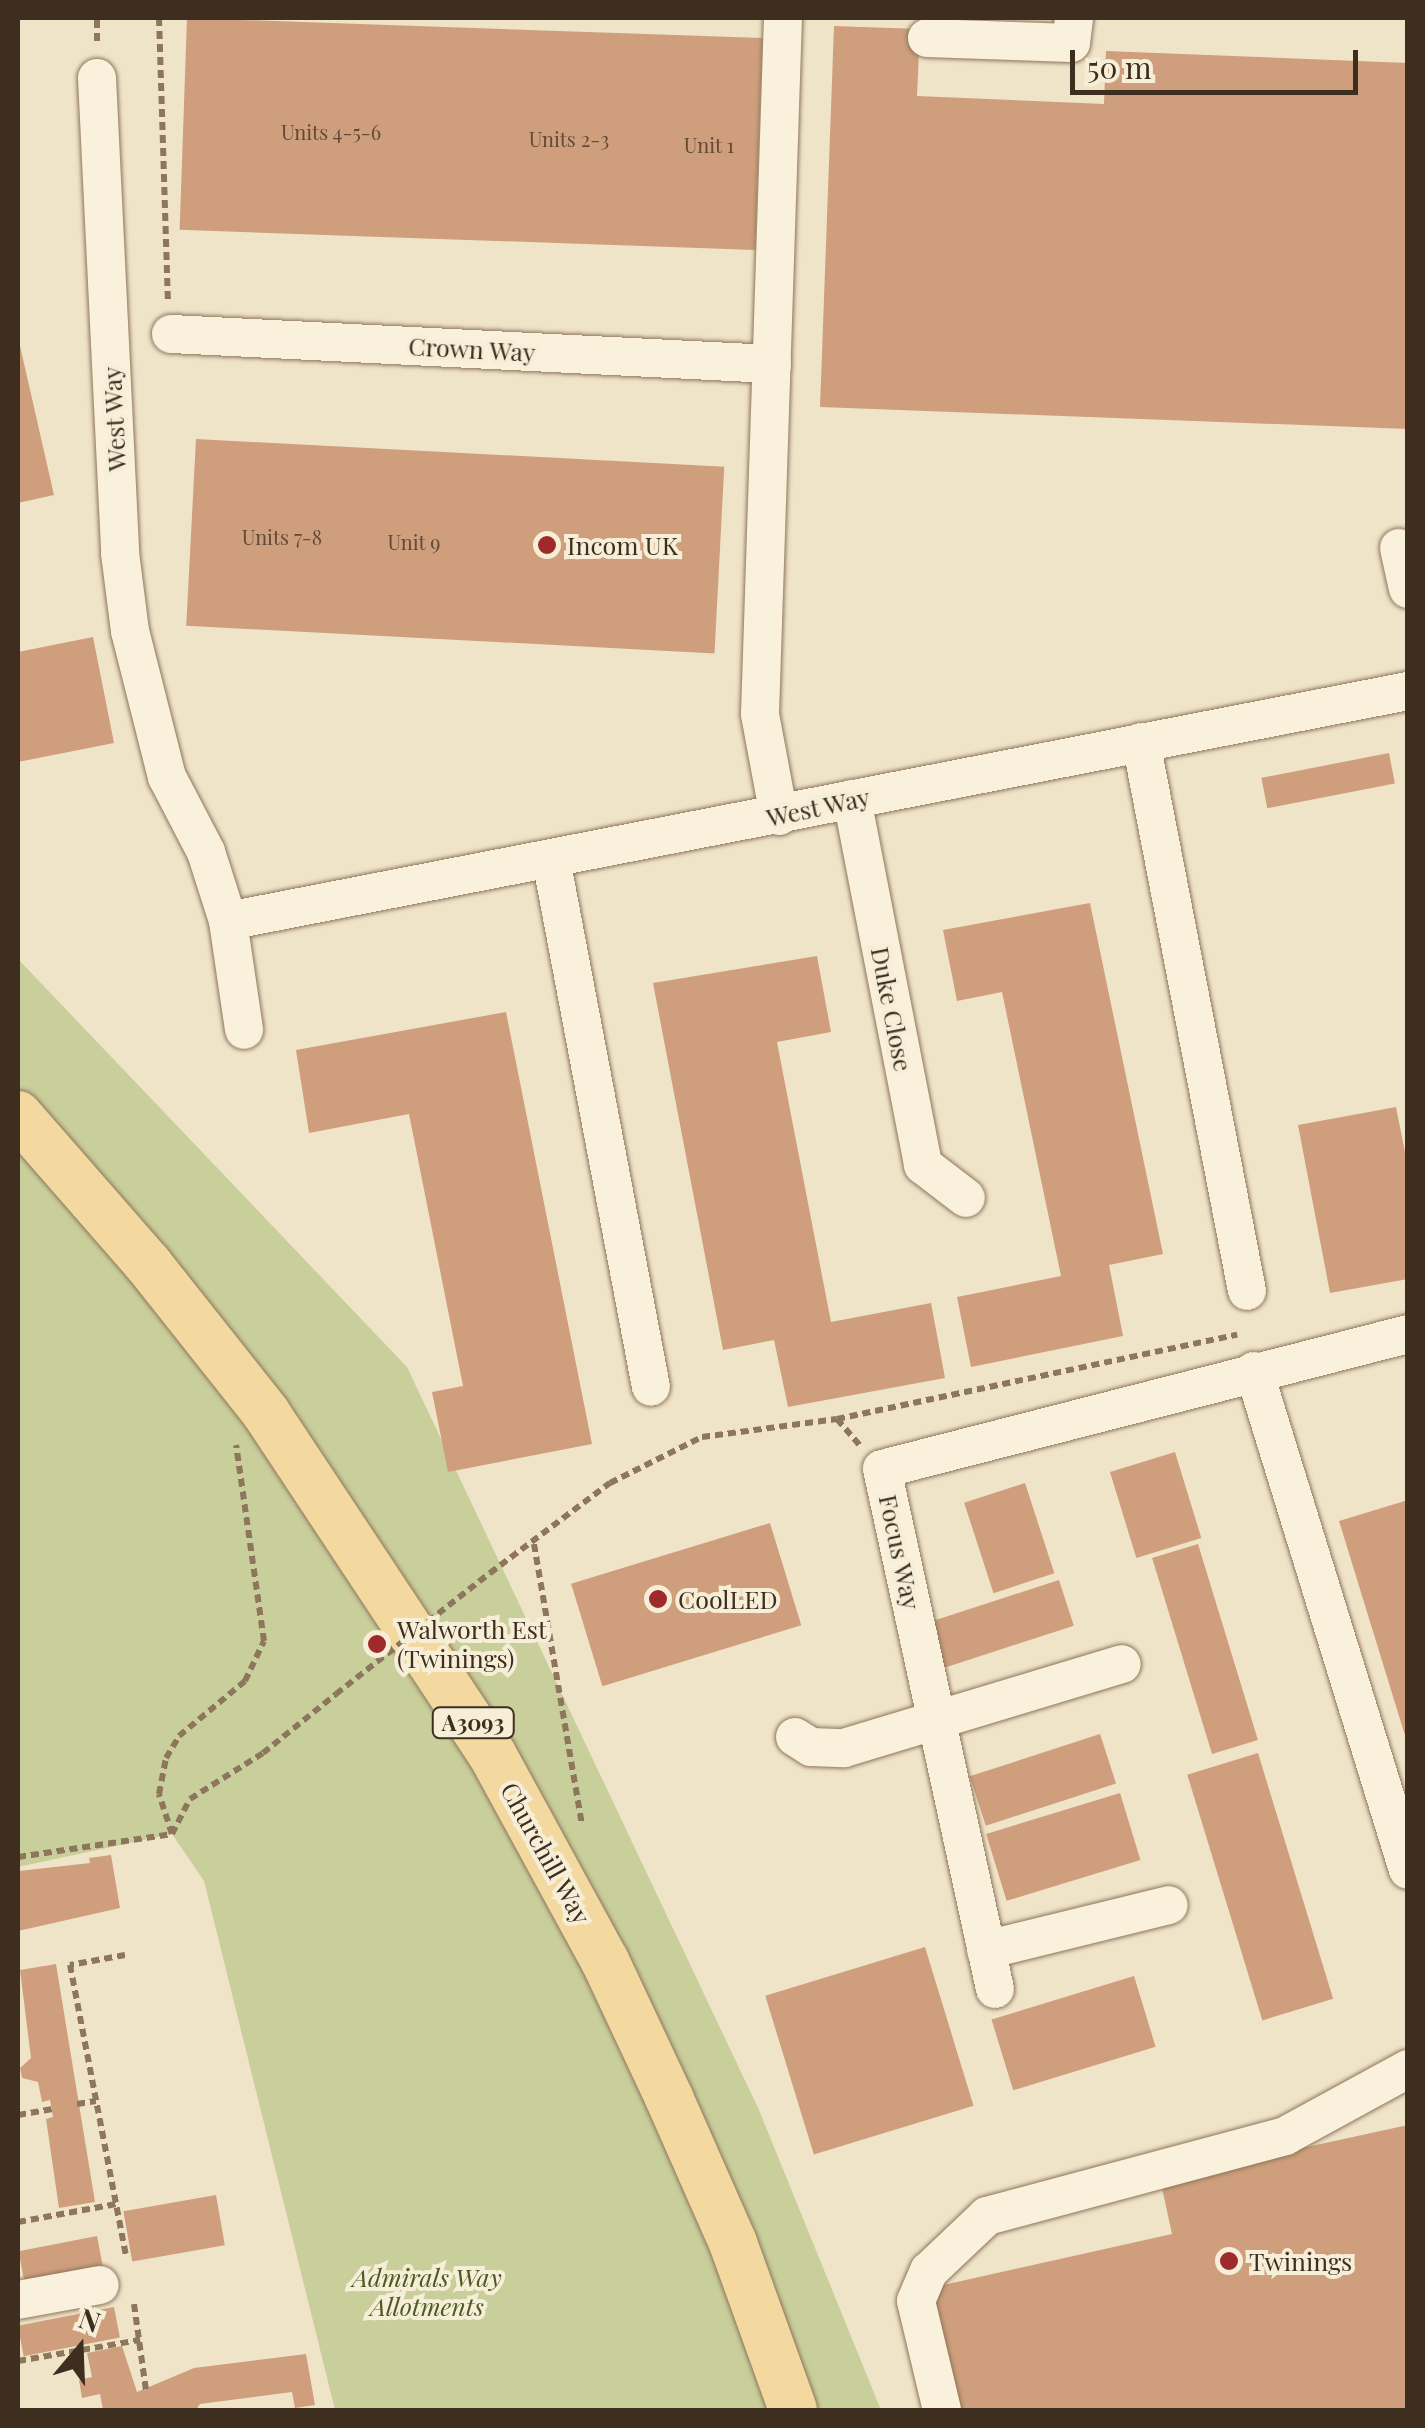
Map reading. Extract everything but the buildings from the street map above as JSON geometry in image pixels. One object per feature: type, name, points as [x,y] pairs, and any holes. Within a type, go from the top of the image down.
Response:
[{"type":"main road","name":"Churchill Way","points":[[18,1115],[148,1264],[266,1413],[492,1754],[605,1961],[662,2082],[733,2243],[793,2410]]},
{"type":"street","points":[[779,816],[760,714],[783,18]]},
{"type":"street","points":[[927,38],[1071,43],[1074,18]]},
{"type":"street","name":"West Way","points":[[97,78],[120,553],[144,701],[151,780],[206,852],[228,921],[244,1030]]},
{"type":"street","name":"Crown Way","points":[[171,334],[772,364]]},
{"type":"street","points":[[1400,548],[1408,589]]},
{"type":"street","name":"West Way","points":[[228,921],[1408,691]]},
{"type":"street","points":[[1141,742],[1248,1291]]},
{"type":"street","name":"Duke Close","points":[[852,800],[923,1165],[966,1198]]},
{"type":"street","points":[[552,859],[559,953],[650,1387]]},
{"type":"street","name":"Focus Way","points":[[994,1989],[882,1469],[1408,1334]]},
{"type":"street","points":[[1254,1372],[1408,1870]]},
{"type":"street","points":[[795,1736],[811,1747],[844,1748],[936,1716],[1122,1664]]},
{"type":"street","points":[[986,1950],[1169,1905]]},
{"type":"street","points":[[942,2410],[916,2301],[928,2270],[986,2216],[1285,2136],[1408,2069]]},
{"type":"street","points":[[18,2300],[100,2286]]},
{"type":"path","points":[[159,18],[162,240],[171,334]]},
{"type":"path","points":[[172,1834],[190,1799],[263,1754],[490,1573],[534,1544],[610,1483],[702,1436],[838,1419],[1256,1331]]},
{"type":"path","points":[[838,1419],[882,1469]]},
{"type":"path","points":[[172,1834],[159,1794],[166,1758],[179,1736],[246,1681],[264,1641],[235,1436]]},
{"type":"path","points":[[534,1544],[582,1828]]},
{"type":"path","points":[[18,1858],[172,1834]]},
{"type":"path","points":[[18,2222],[116,2204],[70,1965],[125,1955]]},
{"type":"path","points":[[77,2104],[96,2101]]},
{"type":"path","points":[[18,2115],[52,2108]]},
{"type":"path","points":[[18,2361],[140,2340]]},
{"type":"green space","name":"Admirals Way Allotments","points":[[18,959],[407,1367],[759,2110],[881,2410],[335,2410],[204,1881],[172,1834],[18,1867]]},
{"type":"place","name":"Incom UK","points":[[547,545]]},
{"type":"place","name":"CoolLED","points":[[658,1599]]},
{"type":"place","name":"Walworth Est (Twinings)","points":[[377,1644]]},
{"type":"place","name":"Twinings","points":[[1229,2261]]}]
